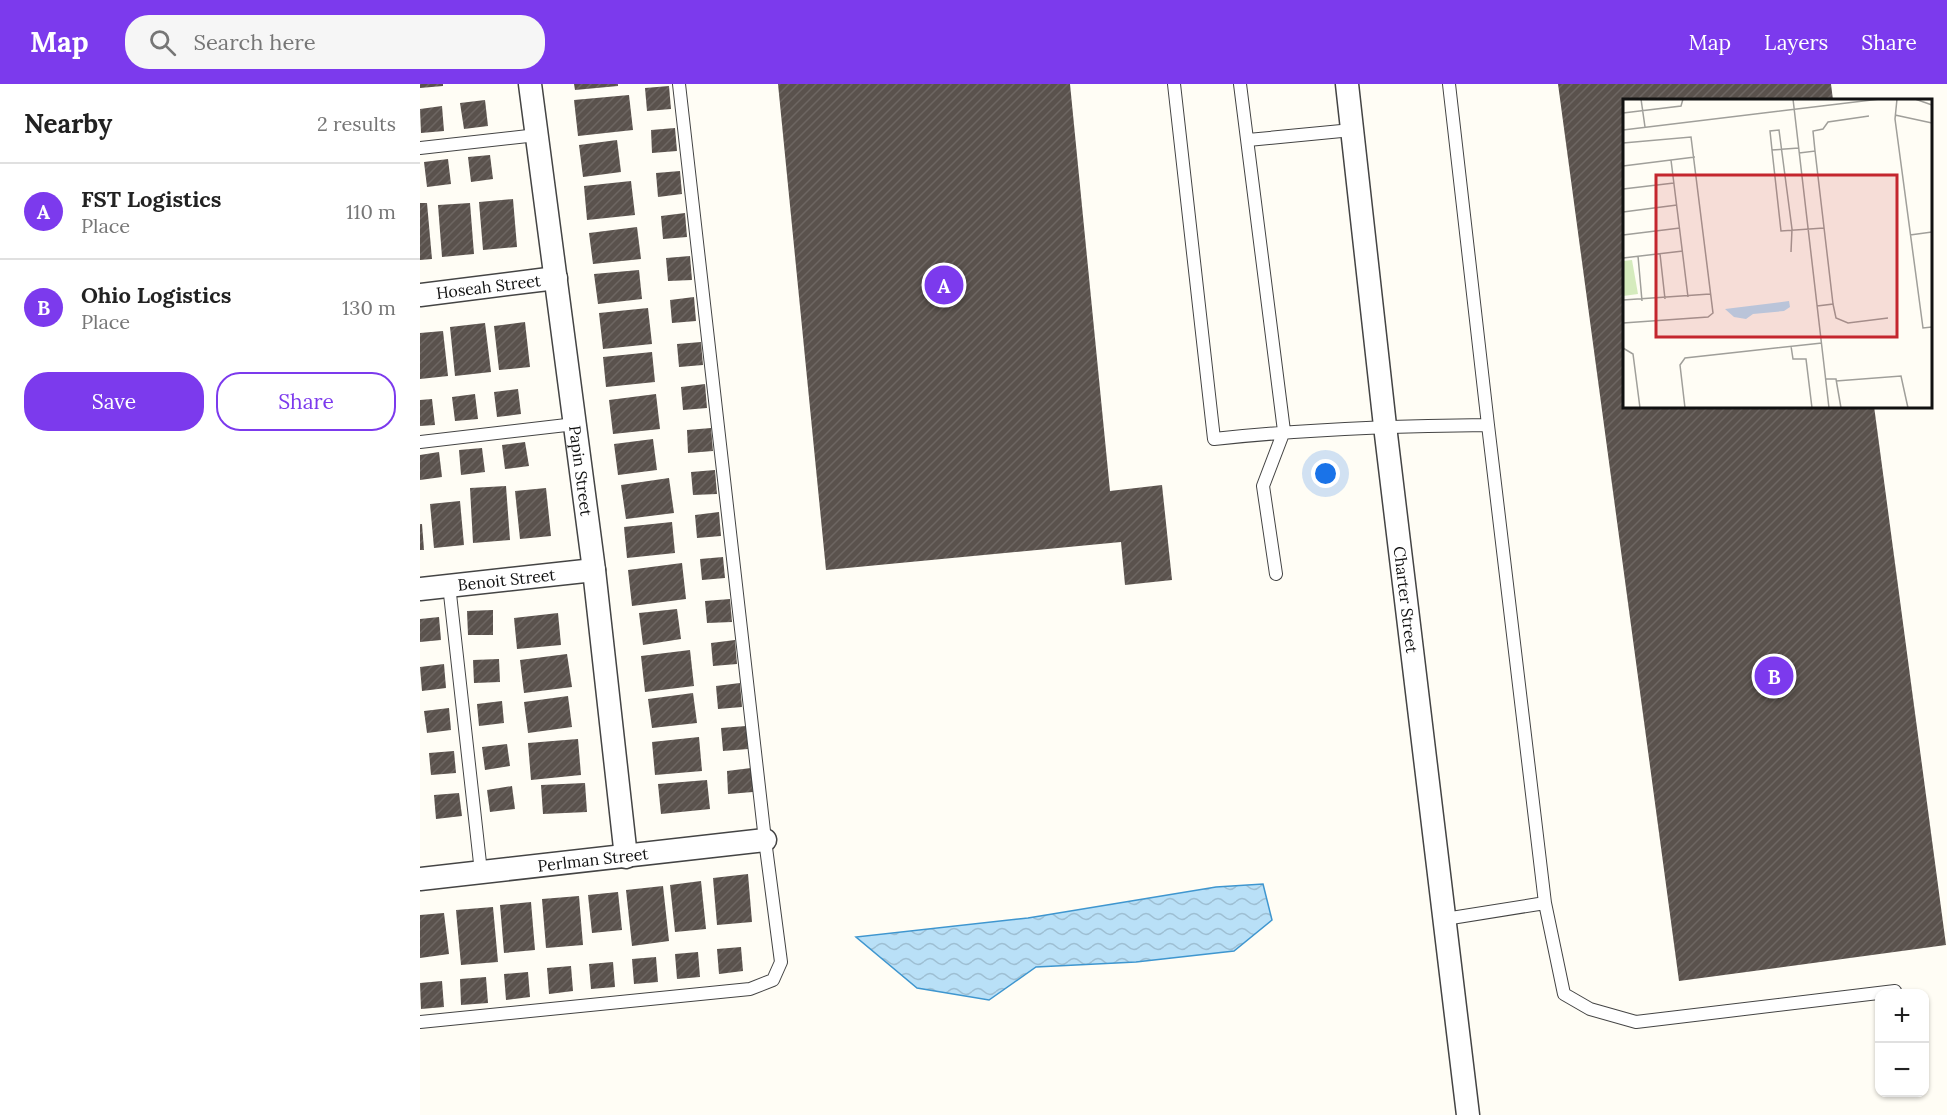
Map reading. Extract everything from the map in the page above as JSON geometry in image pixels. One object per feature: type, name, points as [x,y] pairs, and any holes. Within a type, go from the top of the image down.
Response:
[{"type":"street","name":"Papin Street","points":[[530,84],[594,570],[626,857]]},
{"type":"street","name":"Charter Street","points":[[1347,84],[1468,1115]]},
{"type":"street","name":"Hoseah Street","points":[[420,296],[556,278]]},
{"type":"street","name":"Benoit Street","points":[[420,589],[594,570]]},
{"type":"street","name":"Perlman Street","points":[[420,879],[765,840]]},
{"type":"lane","points":[[420,1022],[750,989],[773,980],[781,962],[765,840],[679,84]]},
{"type":"lane","points":[[1174,84],[1214,439],[1284,431],[1386,426],[1488,425]]},
{"type":"lane","points":[[1240,84],[1284,431],[1263,486],[1276,574]]},
{"type":"lane","points":[[1449,84],[1545,903],[1564,994],[1590,1009],[1636,1022],[1875,993]]},
{"type":"lane","points":[[1248,140],[1352,130]]},
{"type":"lane","points":[[420,148],[537,135]]},
{"type":"lane","points":[[420,442],[575,424]]},
{"type":"lane","points":[[449,585],[481,872]]},
{"type":"lane","points":[[1445,919],[1545,903]]},
{"type":"water","points":[[1263,884],[1272,920],[1234,951],[1136,962],[1036,967],[989,1000],[917,988],[856,937],[1028,918],[1216,887]]},
{"type":"building","points":[[420,84],[443,84],[443,86],[420,88]]},
{"type":"building","points":[[574,84],[618,84],[618,86],[575,90]]},
{"type":"building","points":[[778,84],[1070,84],[1110,491],[1162,485],[1172,580],[1125,585],[1121,542],[826,570]]},
{"type":"building","points":[[1558,84],[1831,84],[1833,99],[1623,99],[1623,408],[1874,408],[1946,945],[1679,981]]},
{"type":"building","points":[[669,86],[671,109],[647,111],[645,88]]},
{"type":"building","points":[[629,95],[633,130],[578,136],[574,100]]},
{"type":"building","points":[[485,100],[488,126],[464,129],[460,103]]},
{"type":"building","points":[[442,106],[444,131],[421,133],[420,109]]},
{"type":"building","points":[[675,128],[677,151],[652,153],[651,130]]},
{"type":"building","points":[[617,140],[621,172],[583,177],[579,145]]},
{"type":"building","points":[[490,155],[493,179],[471,182],[468,157]]},
{"type":"building","points":[[448,159],[451,184],[427,187],[424,162]]},
{"type":"building","points":[[680,171],[682,194],[658,197],[656,173]]},
{"type":"building","points":[[631,181],[635,215],[587,220],[584,186]]},
{"type":"building","points":[[513,199],[517,247],[483,250],[479,202]]},
{"type":"building","points":[[420,203],[427,203],[432,259],[420,260]]},
{"type":"building","points":[[470,203],[474,254],[442,257],[438,205]]},
{"type":"building","points":[[685,213],[687,237],[663,239],[661,216]]},
{"type":"building","points":[[637,227],[641,259],[593,264],[589,233]]},
{"type":"building","points":[[690,256],[692,280],[668,281],[666,258]]},
{"type":"building","points":[[639,270],[642,299],[598,304],[594,274]]},
{"type":"building","points":[[694,297],[696,321],[672,323],[670,300]]},
{"type":"building","points":[[648,308],[652,344],[603,349],[599,313]]},
{"type":"building","points":[[525,322],[530,367],[499,370],[494,326]]},
{"type":"building","points":[[485,323],[491,372],[455,376],[450,327]]},
{"type":"building","points":[[443,331],[448,376],[420,379],[420,333]]},
{"type":"building","points":[[701,342],[703,365],[679,367],[677,344]]},
{"type":"building","points":[[652,352],[655,382],[606,387],[603,357]]},
{"type":"building","points":[[705,384],[707,408],[683,410],[681,387]]},
{"type":"building","points":[[518,389],[521,414],[497,417],[494,392]]},
{"type":"building","points":[[475,394],[478,419],[455,421],[452,397]]},
{"type":"building","points":[[656,394],[660,429],[613,434],[609,400]]},
{"type":"building","points":[[432,399],[435,425],[420,426],[420,400]]},
{"type":"building","points":[[711,428],[713,451],[688,453],[687,430]]},
{"type":"building","points":[[653,439],[657,470],[618,475],[614,444]]},
{"type":"building","points":[[525,442],[529,466],[505,469],[502,445]]},
{"type":"building","points":[[482,448],[485,472],[461,475],[459,450]]},
{"type":"building","points":[[439,452],[442,477],[420,480],[420,455]]},
{"type":"building","points":[[715,470],[717,494],[693,495],[691,472]]},
{"type":"building","points":[[669,478],[674,513],[626,519],[621,485]]},
{"type":"building","points":[[506,486],[510,540],[473,543],[470,488]]},
{"type":"building","points":[[546,488],[551,536],[520,539],[515,491]]},
{"type":"building","points":[[460,501],[464,545],[434,548],[430,504]]},
{"type":"building","points":[[719,512],[721,536],[697,538],[695,515]]},
{"type":"building","points":[[672,522],[675,553],[627,558],[624,527]]},
{"type":"building","points":[[420,524],[422,524],[424,550],[420,550]]},
{"type":"building","points":[[723,557],[725,578],[702,580],[700,559]]},
{"type":"building","points":[[682,563],[686,599],[632,606],[628,570]]},
{"type":"building","points":[[730,599],[732,622],[707,623],[705,601]]},
{"type":"building","points":[[677,609],[681,639],[643,645],[639,613]]},
{"type":"building","points":[[493,610],[493,635],[468,635],[467,611]]},
{"type":"building","points":[[558,613],[561,645],[517,649],[514,618]]},
{"type":"building","points":[[439,617],[441,640],[420,642],[420,619]]},
{"type":"building","points":[[735,640],[737,664],[713,666],[711,643]]},
{"type":"building","points":[[690,650],[694,686],[645,692],[641,656]]},
{"type":"building","points":[[567,654],[572,687],[524,693],[520,660]]},
{"type":"building","points":[[499,659],[500,682],[474,683],[473,660]]},
{"type":"building","points":[[444,664],[446,688],[422,691],[420,667]]},
{"type":"building","points":[[740,683],[742,707],[718,709],[716,686]]},
{"type":"building","points":[[693,693],[697,723],[652,728],[648,699]]},
{"type":"building","points":[[568,696],[572,727],[528,733],[524,702]]},
{"type":"building","points":[[502,701],[504,723],[479,726],[477,704]]},
{"type":"building","points":[[449,708],[451,730],[427,733],[424,711]]},
{"type":"building","points":[[746,726],[748,749],[723,751],[721,728]]},
{"type":"building","points":[[699,737],[702,771],[655,775],[652,742]]},
{"type":"building","points":[[578,739],[581,775],[531,780],[528,743]]},
{"type":"building","points":[[507,744],[510,766],[485,770],[482,747]]},
{"type":"building","points":[[454,751],[456,773],[431,775],[429,753]]},
{"type":"building","points":[[751,768],[753,792],[728,794],[727,771]]},
{"type":"building","points":[[707,780],[710,809],[661,814],[658,784]]},
{"type":"building","points":[[585,783],[587,812],[543,814],[541,785]]},
{"type":"building","points":[[512,786],[515,809],[490,812],[487,790]]},
{"type":"building","points":[[459,793],[462,816],[436,819],[434,795]]},
{"type":"building","points":[[748,874],[752,922],[717,925],[713,878]]},
{"type":"building","points":[[701,881],[706,929],[675,932],[670,885]]},
{"type":"building","points":[[663,886],[669,941],[632,946],[626,890]]},
{"type":"building","points":[[618,892],[622,930],[592,933],[588,895]]},
{"type":"building","points":[[579,896],[583,945],[546,948],[542,899]]},
{"type":"building","points":[[531,902],[535,950],[504,953],[500,905]]},
{"type":"building","points":[[493,907],[498,962],[461,965],[456,910]]},
{"type":"building","points":[[444,913],[449,954],[420,958],[420,915]]},
{"type":"building","points":[[741,947],[743,971],[719,974],[717,949]]},
{"type":"building","points":[[698,952],[700,977],[677,979],[675,954]]},
{"type":"building","points":[[656,957],[658,982],[634,984],[632,959]]},
{"type":"building","points":[[613,962],[615,987],[591,989],[589,964]]},
{"type":"building","points":[[571,966],[573,991],[549,994],[547,968]]},
{"type":"building","points":[[528,972],[530,997],[506,1000],[504,974]]},
{"type":"building","points":[[486,977],[488,1003],[461,1005],[460,979]]},
{"type":"building","points":[[442,981],[444,1007],[421,1009],[420,983]]},
{"type":"place","name":"FST Logistics","points":[[944,285]]},
{"type":"place","name":"Ohio Logistics","points":[[1774,676]]}]
